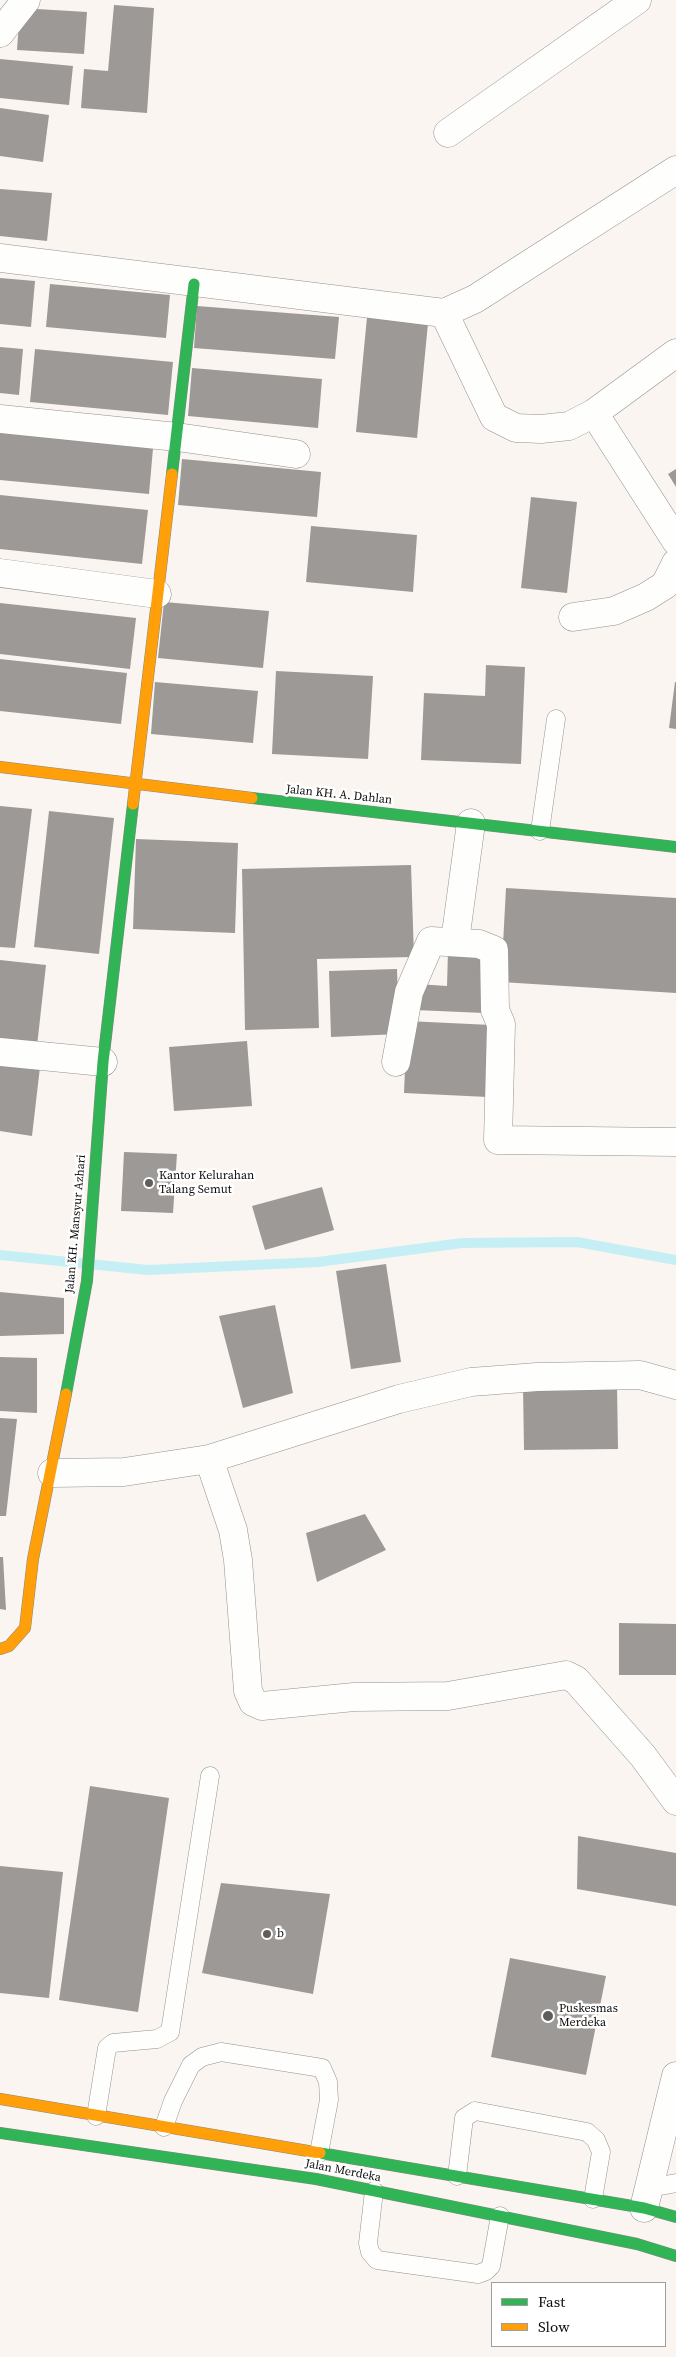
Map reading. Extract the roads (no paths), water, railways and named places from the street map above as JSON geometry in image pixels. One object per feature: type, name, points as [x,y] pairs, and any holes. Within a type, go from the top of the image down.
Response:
[{"type":"street","points":[[0,33],[26,0]]},
{"type":"street","points":[[448,133],[637,0]]},
{"type":"street","points":[[0,258],[194,284],[444,313],[475,299],[676,170]]},
{"type":"street","name":"Jalan KH. Mansyur Azhari","points":[[0,1649],[9,1646],[25,1628],[33,1559],[52,1473],[87,1281],[103,1062],[194,284]]},
{"type":"street","points":[[444,313],[494,417],[516,428],[541,429],[569,426],[594,413],[676,354]]},
{"type":"street","points":[[594,413],[676,541]]},
{"type":"street","points":[[0,419],[176,438],[296,454]]},
{"type":"street","points":[[573,617],[614,612],[646,597],[665,585],[676,563]]},
{"type":"street","points":[[0,573],[157,594]]},
{"type":"street","name":"Jalan KH. A. Dahlan","points":[[0,767],[136,786],[676,847]]},
{"type":"street","points":[[455,941],[471,823]]},
{"type":"street","points":[[396,1062],[409,992],[431,941],[479,944],[494,950],[495,1010],[501,1024],[498,1140],[676,1142]]},
{"type":"street","points":[[0,1052],[103,1062]]},
{"type":"street","points":[[52,1473],[124,1472],[209,1459],[399,1399],[471,1382],[537,1377],[640,1375],[676,1385]]},
{"type":"street","points":[[209,1459],[233,1530],[238,1560],[248,1691],[253,1702],[262,1706],[354,1697],[448,1696],[566,1675],[576,1680],[643,1756],[676,1800]]},
{"type":"street","points":[[647,2198],[676,2076]]},
{"type":"street","name":"Jalan Merdeka","points":[[0,2099],[593,2199],[647,2198],[676,2217]]},
{"type":"street","name":"Jalan Merdeka","points":[[0,2133],[316,2179],[637,2244],[676,2256]]},
{"type":"lane","points":[[540,831],[556,720]]},
{"type":"lane","points":[[96,2116],[107,2048],[113,2042],[157,2039],[170,2032],[210,1776]]},
{"type":"lane","points":[[164,2127],[173,2101],[191,2065],[202,2056],[221,2052],[322,2068],[328,2082],[329,2100],[319,2153]]},
{"type":"lane","points":[[457,2176],[464,2118],[475,2111],[587,2132],[596,2140],[601,2152],[593,2199]]},
{"type":"lane","points":[[647,2198],[676,2183]]},
{"type":"lane","points":[[374,2191],[368,2243],[370,2252],[377,2260],[478,2274],[486,2271],[491,2266],[500,2216]]},
{"type":"waterway","points":[[0,1255],[148,1270],[318,1262],[462,1243],[577,1242],[676,1260]]},
{"type":"place","name":"Kantor Kelurahan Talang Semut","points":[[149,1183]]},
{"type":"place","name":"b","points":[[267,1934]]},
{"type":"place","name":"Puskesmas Merdeka","points":[[548,2016]]}]
